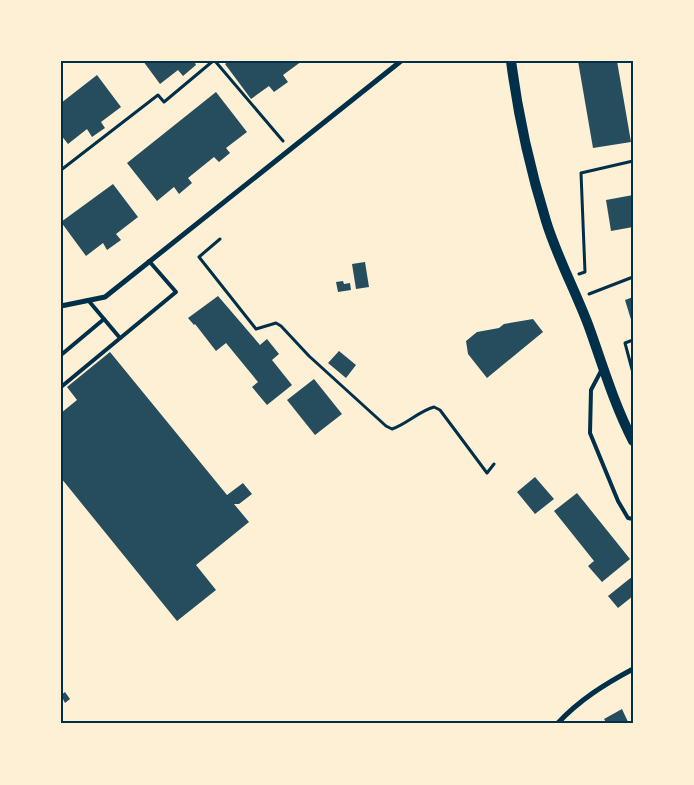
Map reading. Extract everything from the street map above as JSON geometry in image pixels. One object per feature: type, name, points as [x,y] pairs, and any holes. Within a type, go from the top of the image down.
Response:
[{"type":"main road","points":[[511,61],[524,137],[546,223],[578,298],[602,370],[621,418],[633,441]]},
{"type":"street","points":[[61,306],[105,297],[401,61]]},
{"type":"street","points":[[557,724],[568,712],[602,686],[633,669]]},
{"type":"lane","points":[[61,388],[176,292],[149,261]]},
{"type":"lane","points":[[88,300],[120,338]]},
{"type":"lane","points":[[61,355],[104,319]]},
{"type":"lane","points":[[602,370],[591,390],[590,433],[618,501],[628,518],[633,519]]},
{"type":"path","points":[[61,170],[158,95],[164,102],[214,61],[290,149]]},
{"type":"path","points":[[569,278],[585,272],[581,173],[633,161]]},
{"type":"path","points":[[220,239],[199,257],[256,329],[276,323],[281,326],[309,356],[386,426],[392,429],[401,426],[427,409],[434,407],[440,410],[487,473],[494,464]]},
{"type":"path","points":[[578,298],[633,277]]},
{"type":"path","points":[[633,340],[625,343],[633,373]]},
{"type":"building","points":[[143,61],[194,61],[196,65],[183,76],[178,70],[160,84]]},
{"type":"building","points":[[229,61],[302,61],[283,75],[288,82],[274,92],[269,86],[251,99],[225,64]]},
{"type":"building","points":[[578,61],[617,61],[631,142],[593,148]]},
{"type":"building","points":[[97,75],[121,107],[101,122],[105,128],[92,137],[87,129],[68,144],[61,135],[61,103]]},
{"type":"building","points":[[216,92],[247,132],[226,148],[230,153],[219,162],[214,157],[188,178],[192,183],[179,194],[174,187],[157,201],[127,163]]},
{"type":"building","points":[[113,184],[138,217],[116,234],[121,240],[107,250],[103,243],[86,256],[61,222]]},
{"type":"building","points":[[633,195],[633,227],[611,231],[606,200]]},
{"type":"building","points":[[365,262],[369,287],[356,289],[352,264]]},
{"type":"building","points":[[343,281],[344,284],[350,283],[351,290],[338,292],[336,282]]},
{"type":"building","points":[[218,296],[260,345],[267,339],[279,354],[272,360],[292,385],[267,405],[252,387],[258,382],[226,343],[216,351],[188,318]]},
{"type":"building","points":[[633,297],[633,323],[632,323],[625,300]]},
{"type":"building","points":[[533,319],[543,332],[487,378],[468,354],[466,341],[477,332],[499,328],[504,324]]},
{"type":"building","points":[[339,351],[356,365],[346,378],[328,363]]},
{"type":"building","points":[[110,352],[227,495],[243,483],[252,494],[239,504],[234,504],[249,522],[196,565],[216,590],[177,621],[61,478],[61,413],[77,400],[67,387]]},
{"type":"building","points":[[314,379],[342,414],[315,435],[287,400]]},
{"type":"building","points":[[535,477],[554,499],[535,514],[517,492]]},
{"type":"building","points":[[577,493],[630,559],[602,582],[588,566],[594,561],[554,511]]},
{"type":"building","points":[[633,576],[633,596],[618,608],[608,596]]},
{"type":"building","points":[[65,692],[70,699],[65,703],[61,695]]},
{"type":"building","points":[[622,709],[629,724],[607,724],[604,719]]}]
